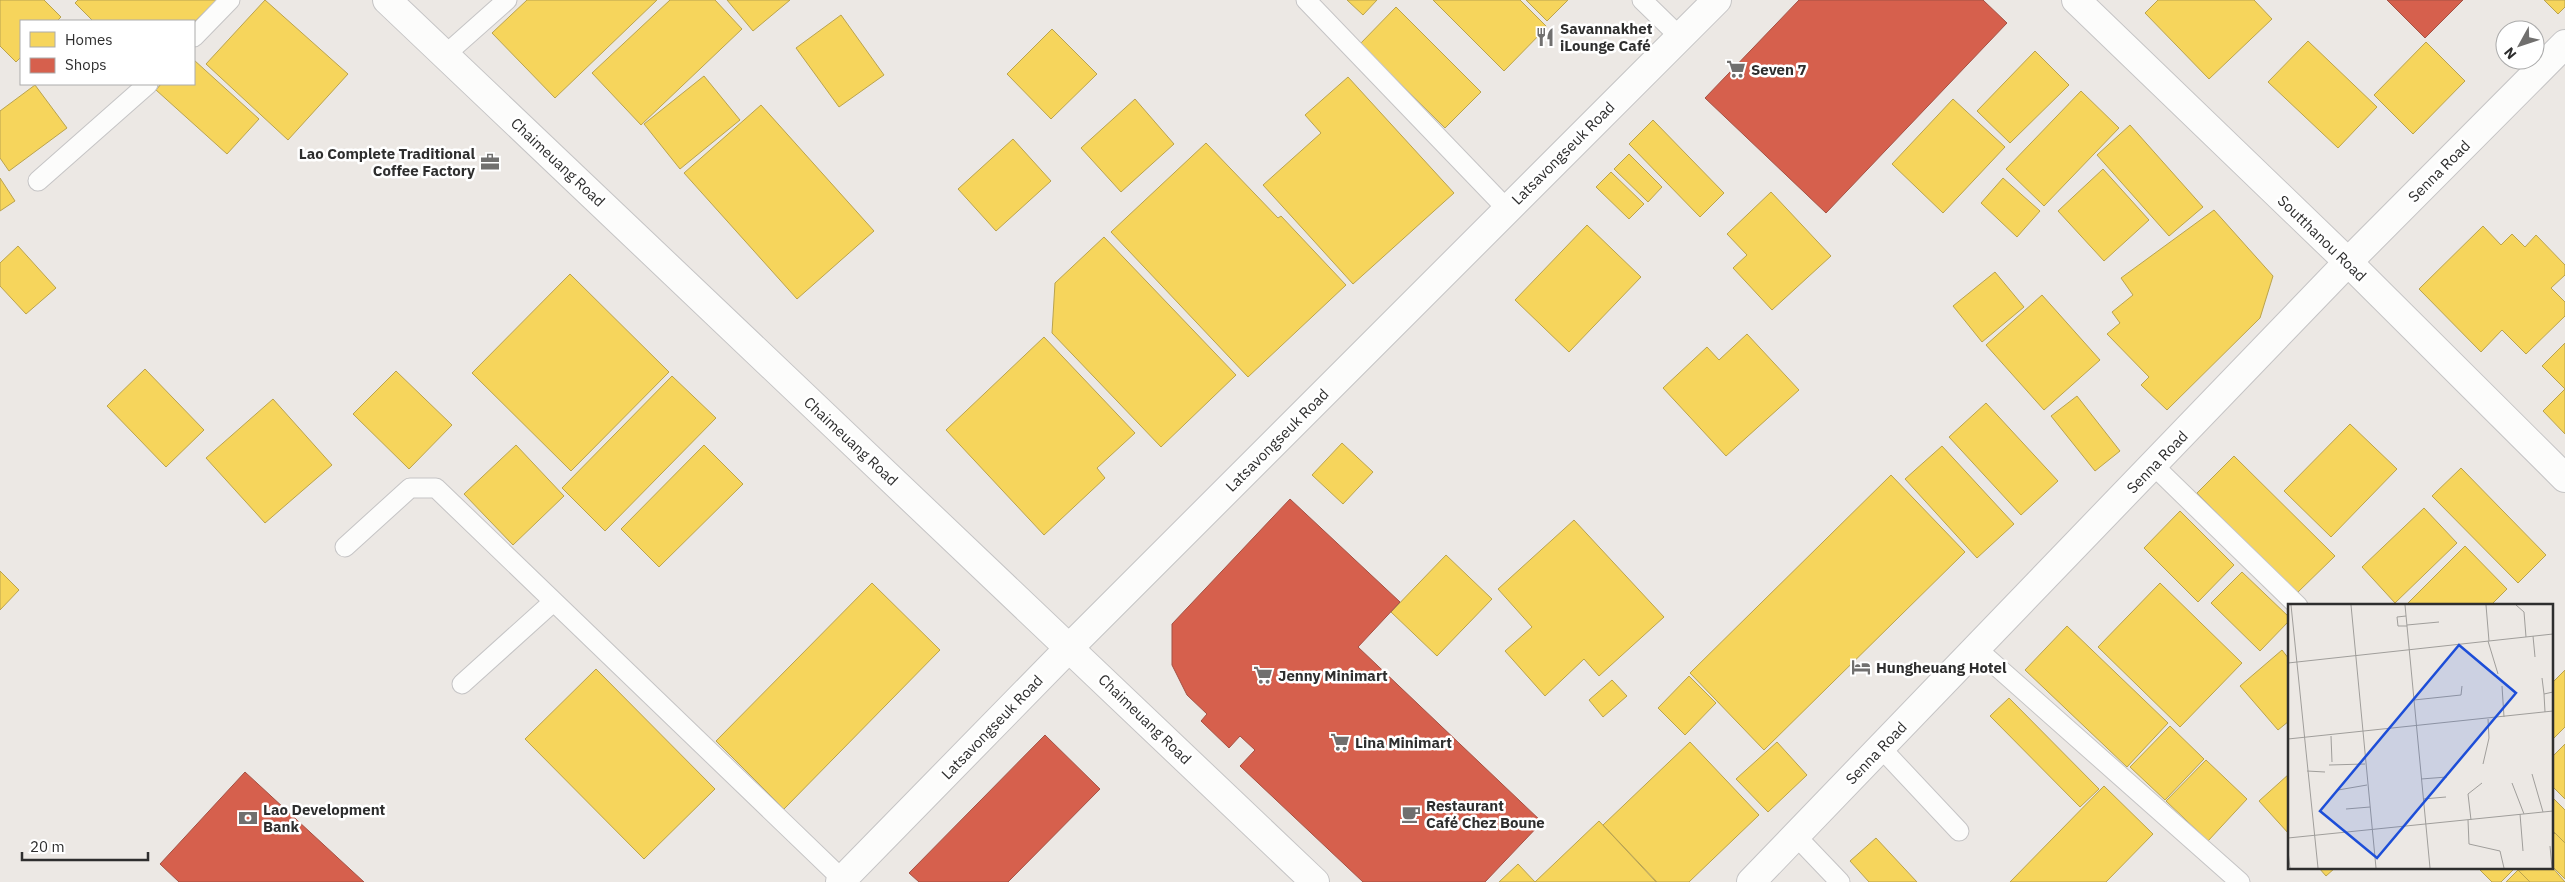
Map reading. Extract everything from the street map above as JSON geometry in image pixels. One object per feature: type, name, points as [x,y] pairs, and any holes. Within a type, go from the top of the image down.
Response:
[{"type":"street","name":"Chaimeuang Road","points":[[387,0],[1315,882]]},
{"type":"street","name":"Latsavongseuk Road","points":[[841,881],[1070,648],[1717,0]]},
{"type":"street","name":"Soutthanou Road","points":[[2076,0],[2348,262],[2565,478]]},
{"type":"street","name":"Senna Road","points":[[1751,882],[2348,262],[2565,44]]},
{"type":"lane","points":[[195,36],[230,0]]},
{"type":"lane","points":[[445,55],[508,0]]},
{"type":"lane","points":[[1306,0],[1507,209]]},
{"type":"lane","points":[[1642,0],[1680,37]]},
{"type":"lane","points":[[38,181],[147,85]]},
{"type":"lane","points":[[2153,465],[2296,604]]},
{"type":"lane","points":[[345,547],[410,488],[436,488],[841,881]]},
{"type":"lane","points":[[462,684],[553,602]]},
{"type":"lane","points":[[1977,649],[2240,882]]},
{"type":"lane","points":[[1881,748],[1959,831]]},
{"type":"lane","points":[[1796,836],[1840,882]]},
{"type":"building: Homes","points":[[0,0],[44,0],[61,17],[58,20],[20,20],[20,58],[16,62],[0,46]]},
{"type":"building: Homes","points":[[78,0],[217,0],[195,21],[92,20],[75,3]]},
{"type":"building: Homes","points":[[265,0],[348,74],[288,140],[206,64]]},
{"type":"building: Homes","points":[[527,0],[657,0],[555,98],[492,33]]},
{"type":"building: Homes","points":[[670,0],[715,0],[742,29],[641,125],[592,73]]},
{"type":"building: Homes","points":[[727,0],[790,0],[753,31]]},
{"type":"building: Homes","points":[[1347,0],[1377,0],[1363,15]]},
{"type":"building: Homes","points":[[1433,0],[1520,0],[1547,27],[1504,71]]},
{"type":"building: Homes","points":[[1526,0],[1568,0],[1547,21]]},
{"type":"building: Homes","points":[[2158,0],[2254,0],[2272,19],[2209,79],[2145,13]]},
{"type":"building: Homes","points":[[2544,0],[2565,0],[2565,7],[2558,14]]},
{"type":"building: Homes","points":[[1396,7],[1481,92],[1445,128],[1360,44]]},
{"type":"building: Homes","points":[[841,15],[884,75],[839,107],[796,48]]},
{"type":"building: Homes","points":[[1052,29],[1097,74],[1051,119],[1007,74]]},
{"type":"building: Homes","points":[[2308,41],[2377,107],[2338,148],[2268,82]]},
{"type":"building: Homes","points":[[2426,42],[2465,81],[2413,134],[2374,95]]},
{"type":"building: Homes","points":[[2035,51],[2069,85],[2010,143],[1977,111]]},
{"type":"building: Homes","points":[[195,61],[259,119],[227,154],[156,90],[160,85],[195,85]]},
{"type":"building: Homes","points":[[704,76],[740,120],[680,169],[644,124]]},
{"type":"building: Homes","points":[[1348,77],[1454,193],[1353,284],[1263,185],[1321,133],[1305,115]]},
{"type":"building: Homes","points":[[35,85],[67,128],[9,171],[0,158],[0,111]]},
{"type":"building: Homes","points":[[2081,91],[2119,128],[2044,206],[2006,169]]},
{"type":"building: Homes","points":[[1135,99],[1174,144],[1121,192],[1081,148]]},
{"type":"building: Homes","points":[[1953,99],[2005,147],[1943,213],[1892,164]]},
{"type":"building: Homes","points":[[761,105],[874,231],[797,299],[684,173]]},
{"type":"building: Homes","points":[[1653,120],[1724,193],[1700,217],[1629,144]]},
{"type":"building: Homes","points":[[2130,125],[2203,207],[2169,236],[2097,155]]},
{"type":"building: Homes","points":[[1013,139],[1051,181],[996,231],[958,189]]},
{"type":"building: Homes","points":[[1206,143],[1278,218],[1281,216],[1346,285],[1248,377],[1111,232]]},
{"type":"building: Homes","points":[[1629,154],[1662,187],[1648,202],[1614,169]]},
{"type":"building: Homes","points":[[2103,169],[2149,220],[2104,261],[2058,211]]},
{"type":"building: Homes","points":[[1611,172],[1644,204],[1629,219],[1596,187]]},
{"type":"building: Homes","points":[[0,178],[15,201],[0,211]]},
{"type":"building: Homes","points":[[2003,178],[2040,211],[2017,237],[1981,203]]},
{"type":"building: Homes","points":[[1771,192],[1831,256],[1772,310],[1733,268],[1747,255],[1727,234]]},
{"type":"building: Homes","points":[[2214,210],[2273,276],[2260,318],[2167,410],[2141,385],[2149,377],[2107,334],[2120,323],[2112,312],[2133,295],[2121,278]]},
{"type":"building: Homes","points":[[1587,225],[1641,277],[1569,352],[1515,300]]},
{"type":"building: Homes","points":[[2483,226],[2501,245],[2512,234],[2525,247],[2536,235],[2565,265],[2565,275],[2551,288],[2565,302],[2565,316],[2526,354],[2502,330],[2481,352],[2419,289]]},
{"type":"building: Homes","points":[[1104,237],[1236,375],[1161,447],[1052,333],[1055,283]]},
{"type":"building: Homes","points":[[18,246],[56,288],[26,314],[0,286],[0,263]]},
{"type":"building: Homes","points":[[1995,272],[2024,307],[1982,342],[1953,306]]},
{"type":"building: Homes","points":[[570,274],[669,372],[571,471],[472,373]]},
{"type":"building: Homes","points":[[2042,295],[2100,360],[2044,410],[1986,345]]},
{"type":"building: Homes","points":[[1747,334],[1799,390],[1726,456],[1663,388],[1707,347],[1719,360]]},
{"type":"building: Homes","points":[[1044,337],[1135,433],[1097,468],[1105,478],[1044,535],[946,430]]},
{"type":"building: Homes","points":[[2565,343],[2565,389],[2542,366]]},
{"type":"building: Homes","points":[[145,369],[204,430],[166,467],[107,406]]},
{"type":"building: Homes","points":[[396,371],[452,425],[409,469],[353,414]]},
{"type":"building: Homes","points":[[672,376],[716,418],[605,531],[562,488]]},
{"type":"building: Homes","points":[[2565,389],[2565,434],[2543,411]]},
{"type":"building: Homes","points":[[2077,396],[2120,451],[2095,471],[2051,416]]},
{"type":"building: Homes","points":[[273,399],[332,465],[265,523],[206,458]]},
{"type":"building: Homes","points":[[1986,403],[2058,481],[2021,515],[1949,437]]},
{"type":"building: Homes","points":[[2350,424],[2397,469],[2331,537],[2284,491]]},
{"type":"building: Homes","points":[[1342,443],[1373,472],[1343,504],[1312,475]]},
{"type":"building: Homes","points":[[516,445],[564,496],[513,545],[464,494]]},
{"type":"building: Homes","points":[[704,445],[743,484],[659,567],[621,529]]},
{"type":"building: Homes","points":[[1942,446],[2014,524],[1977,558],[1905,479]]},
{"type":"building: Homes","points":[[2234,456],[2335,556],[2297,593],[2197,493]]},
{"type":"building: Homes","points":[[2461,468],[2546,555],[2518,583],[2432,496]]},
{"type":"building: Homes","points":[[1891,475],[1965,552],[1764,750],[1690,673]]},
{"type":"building: Homes","points":[[2424,508],[2457,543],[2395,603],[2362,567]]},
{"type":"building: Homes","points":[[2180,511],[2234,565],[2198,602],[2144,548]]},
{"type":"building: Homes","points":[[1574,520],[1664,617],[1599,676],[1584,659],[1545,696],[1505,651],[1532,627],[1498,589]]},
{"type":"building: Homes","points":[[2465,546],[2507,589],[2492,604],[2407,604]]},
{"type":"building: Homes","points":[[1446,555],[1492,599],[1437,656],[1391,612]]},
{"type":"building: Homes","points":[[0,571],[19,590],[0,610]]},
{"type":"building: Homes","points":[[2242,572],[2288,616],[2288,622],[2260,651],[2211,603]]},
{"type":"building: Homes","points":[[872,583],[940,650],[784,809],[716,741]]},
{"type":"building: Homes","points":[[2160,583],[2242,663],[2180,727],[2098,647]]},
{"type":"building: Homes","points":[[2067,626],[2168,723],[2127,767],[2025,670]]},
{"type":"building: Homes","points":[[2282,650],[2288,658],[2288,722],[2278,730],[2240,686]]},
{"type":"building: Homes","points":[[596,669],[715,789],[644,859],[525,739]]},
{"type":"building: Homes","points":[[2565,670],[2565,727],[2553,739],[2552,738],[2552,683]]},
{"type":"building: Homes","points":[[1689,676],[1716,703],[1685,735],[1658,708]]},
{"type":"building: Homes","points":[[1612,680],[1627,696],[1603,717],[1589,700]]},
{"type":"building: Homes","points":[[2009,698],[2099,789],[2080,807],[1990,716]]},
{"type":"building: Homes","points":[[2170,726],[2204,759],[2165,800],[2130,767]]},
{"type":"building: Homes","points":[[1690,742],[1759,815],[1689,882],[1657,882],[1603,825]]},
{"type":"building: Homes","points":[[1777,742],[1807,775],[1768,812],[1736,779]]},
{"type":"building: Homes","points":[[2565,744],[2565,799],[2552,786],[2552,757]]},
{"type":"building: Homes","points":[[2206,760],[2247,799],[2208,841],[2166,801]]},
{"type":"building: Homes","points":[[2288,775],[2288,833],[2259,801]]},
{"type":"building: Homes","points":[[2104,786],[2153,834],[2106,882],[2010,882]]},
{"type":"building: Homes","points":[[2552,797],[2565,810],[2565,843],[2552,830]]},
{"type":"building: Homes","points":[[1599,821],[1656,882],[1535,882]]},
{"type":"building: Homes","points":[[2555,833],[2565,843],[2565,879],[2552,866],[2552,836]]},
{"type":"building: Homes","points":[[1876,838],[1917,882],[1869,882],[1850,861]]},
{"type":"building: Homes","points":[[1518,864],[1535,882],[1499,882]]},
{"type":"building: Homes","points":[[2552,867],[2565,882],[2530,882],[2518,870],[2552,870]]},
{"type":"building: Homes","points":[[2321,870],[2333,870],[2326,876]]},
{"type":"building: Homes","points":[[2480,870],[2513,870],[2501,882],[2492,882]]},
{"type":"building: Homes","points":[[2518,870],[2530,882],[2506,882]]},
{"type":"building: Shops","points":[[1799,0],[1983,0],[2007,23],[1826,213],[1705,98]]},
{"type":"building: Shops","points":[[2387,0],[2463,0],[2425,38]]},
{"type":"building: Shops","points":[[1290,499],[1400,602],[1358,647],[1542,822],[1485,882],[1363,882],[1240,766],[1255,750],[1240,736],[1229,748],[1201,721],[1207,714],[1187,695],[1172,665],[1172,624]]},
{"type":"building: Shops","points":[[1045,735],[1100,789],[1008,882],[919,882],[909,873]]},
{"type":"building: Shops","name":"Lao Development Bank","points":[[245,772],[364,882],[179,882],[160,864]]},
{"type":"place","name":"Savannakhet iLounge Café","points":[[1545,37]]},
{"type":"place","name":"Seven 7","points":[[1736,69]]},
{"type":"place","name":"Lao Complete Traditional Coffee Factory","points":[[490,162]]},
{"type":"place","name":"Hungheuang Hotel","points":[[1861,667]]},
{"type":"place","name":"Jenny Minimart","points":[[1263,675]]},
{"type":"place","name":"Lina Minimart","points":[[1340,742]]},
{"type":"place","name":"Restaurant Café Chez Boune","points":[[1411,814]]},
{"type":"place","name":"Lao Development Bank","points":[[248,818]]}]
